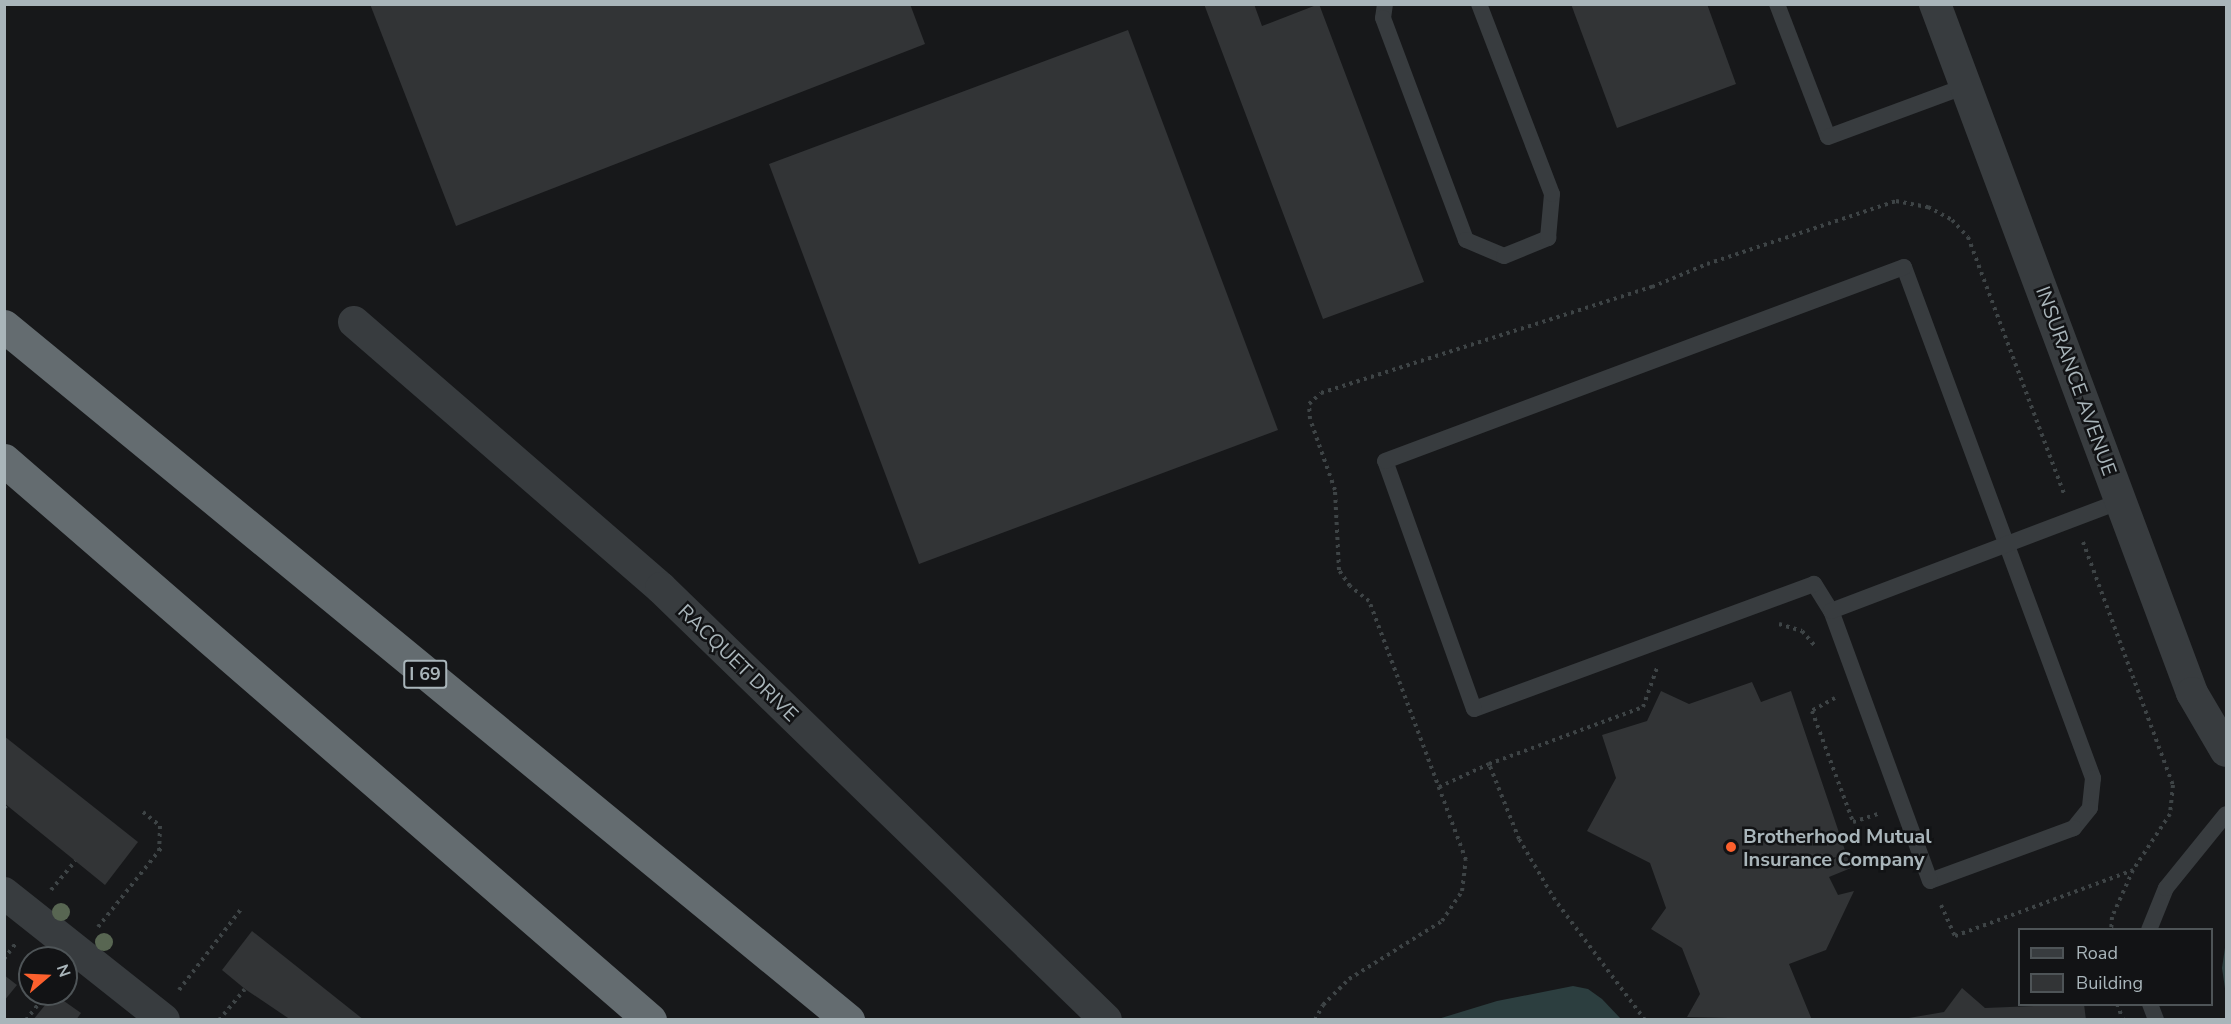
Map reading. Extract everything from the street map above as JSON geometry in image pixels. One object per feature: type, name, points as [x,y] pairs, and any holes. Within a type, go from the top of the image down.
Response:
[{"type":"highway","name":"I 69","points":[[4,326],[848,1020]]},
{"type":"highway","points":[[4,460],[650,1020]]},
{"type":"street","name":"INSURANCE AVENUE","points":[[1935,4],[2192,693],[2226,751]]},
{"type":"street","name":"RACQUET DRIVE","points":[[354,322],[661,588],[1106,1020]]},
{"type":"street","points":[[4,892],[170,1006]]},
{"type":"lane","points":[[1384,4],[1383,18],[1466,240],[1504,256],[1548,238],[1552,194],[1479,4]]},
{"type":"lane","points":[[1776,4],[1828,137],[1966,86]]},
{"type":"lane","points":[[1904,267],[2093,778],[2090,808],[2074,828],[1930,881],[1831,611],[1814,584],[1474,709],[1385,461],[1904,267]]},
{"type":"lane","points":[[1831,611],[2073,517],[2121,501]]},
{"type":"lane","points":[[2150,928],[2166,888],[2226,814]]},
{"type":"lane","points":[[2150,1006],[2156,1020]]},
{"type":"path","points":[[1315,1020],[1323,1005],[1349,979],[1442,921],[1462,891],[1466,860],[1370,601],[1350,586],[1340,570],[1335,490],[1310,419],[1309,404],[1321,393],[1652,287],[1707,264],[1896,201],[1928,207],[1952,220],[1968,237],[2173,786],[2170,814],[2133,870],[2112,917],[2111,928]]},
{"type":"path","points":[[1775,623],[1802,631],[1820,658]]},
{"type":"path","points":[[1439,787],[1489,764],[1643,708],[1657,668],[1668,664]]},
{"type":"path","points":[[1832,690],[1836,701],[1812,711],[1853,822],[1880,812],[1883,822]]},
{"type":"path","points":[[1489,764],[1519,839],[1555,900],[1645,1020]]},
{"type":"path","points":[[143,812],[160,826],[159,852]]},
{"type":"path","points":[[95,930],[164,846]]},
{"type":"path","points":[[49,893],[75,861]]},
{"type":"path","points":[[1935,902],[1944,906],[1955,936],[2133,870]]},
{"type":"path","points":[[170,1006],[242,908]]},
{"type":"path","points":[[4,959],[18,942]]},
{"type":"path","points":[[219,1020],[245,989]]},
{"type":"path","points":[[26,1020],[37,1006]]},
{"type":"path","points":[[2117,1006],[2123,1020]]},
{"type":"shaded area","points":[[2226,941],[2226,995],[2222,968]]},
{"type":"shaded area","points":[[1573,986],[1588,989],[1602,999],[1621,1019],[1438,1019],[1497,1001]]},
{"type":"building","points":[[370,4],[910,4],[925,44],[456,226]]},
{"type":"building","points":[[1204,4],[1254,4],[1262,26],[1319,4],[1424,282],[1323,319]]},
{"type":"building","points":[[1571,4],[1707,4],[1736,84],[1617,128]]},
{"type":"building","points":[[1128,30],[1278,430],[919,564],[769,164]]},
{"type":"building","name":"Brotherhood Mutual Insurance Company","points":[[1752,682],[1761,702],[1791,691],[1851,868],[1829,877],[1838,895],[1854,891],[1826,950],[1789,964],[1812,1020],[1687,1017],[1700,994],[1682,948],[1651,929],[1666,908],[1650,863],[1587,831],[1616,778],[1602,735],[1647,721],[1661,691],[1689,704]]},
{"type":"building","points":[[4,736],[138,842],[105,885],[4,803]]},
{"type":"building","points":[[252,931],[364,1020],[291,1020],[245,989],[222,970]]},
{"type":"building","points":[[4,975],[17,985],[4,1001]]},
{"type":"building","points":[[1962,988],[1985,1008],[2084,1006],[2086,1020],[1897,1020],[1944,1012]]},
{"type":"building","points":[[44,1006],[71,1006],[81,1013],[76,1020],[33,1020]]},
{"type":"place","name":"Brotherhood Mutual Insurance Company","points":[[1731,847]]}]
